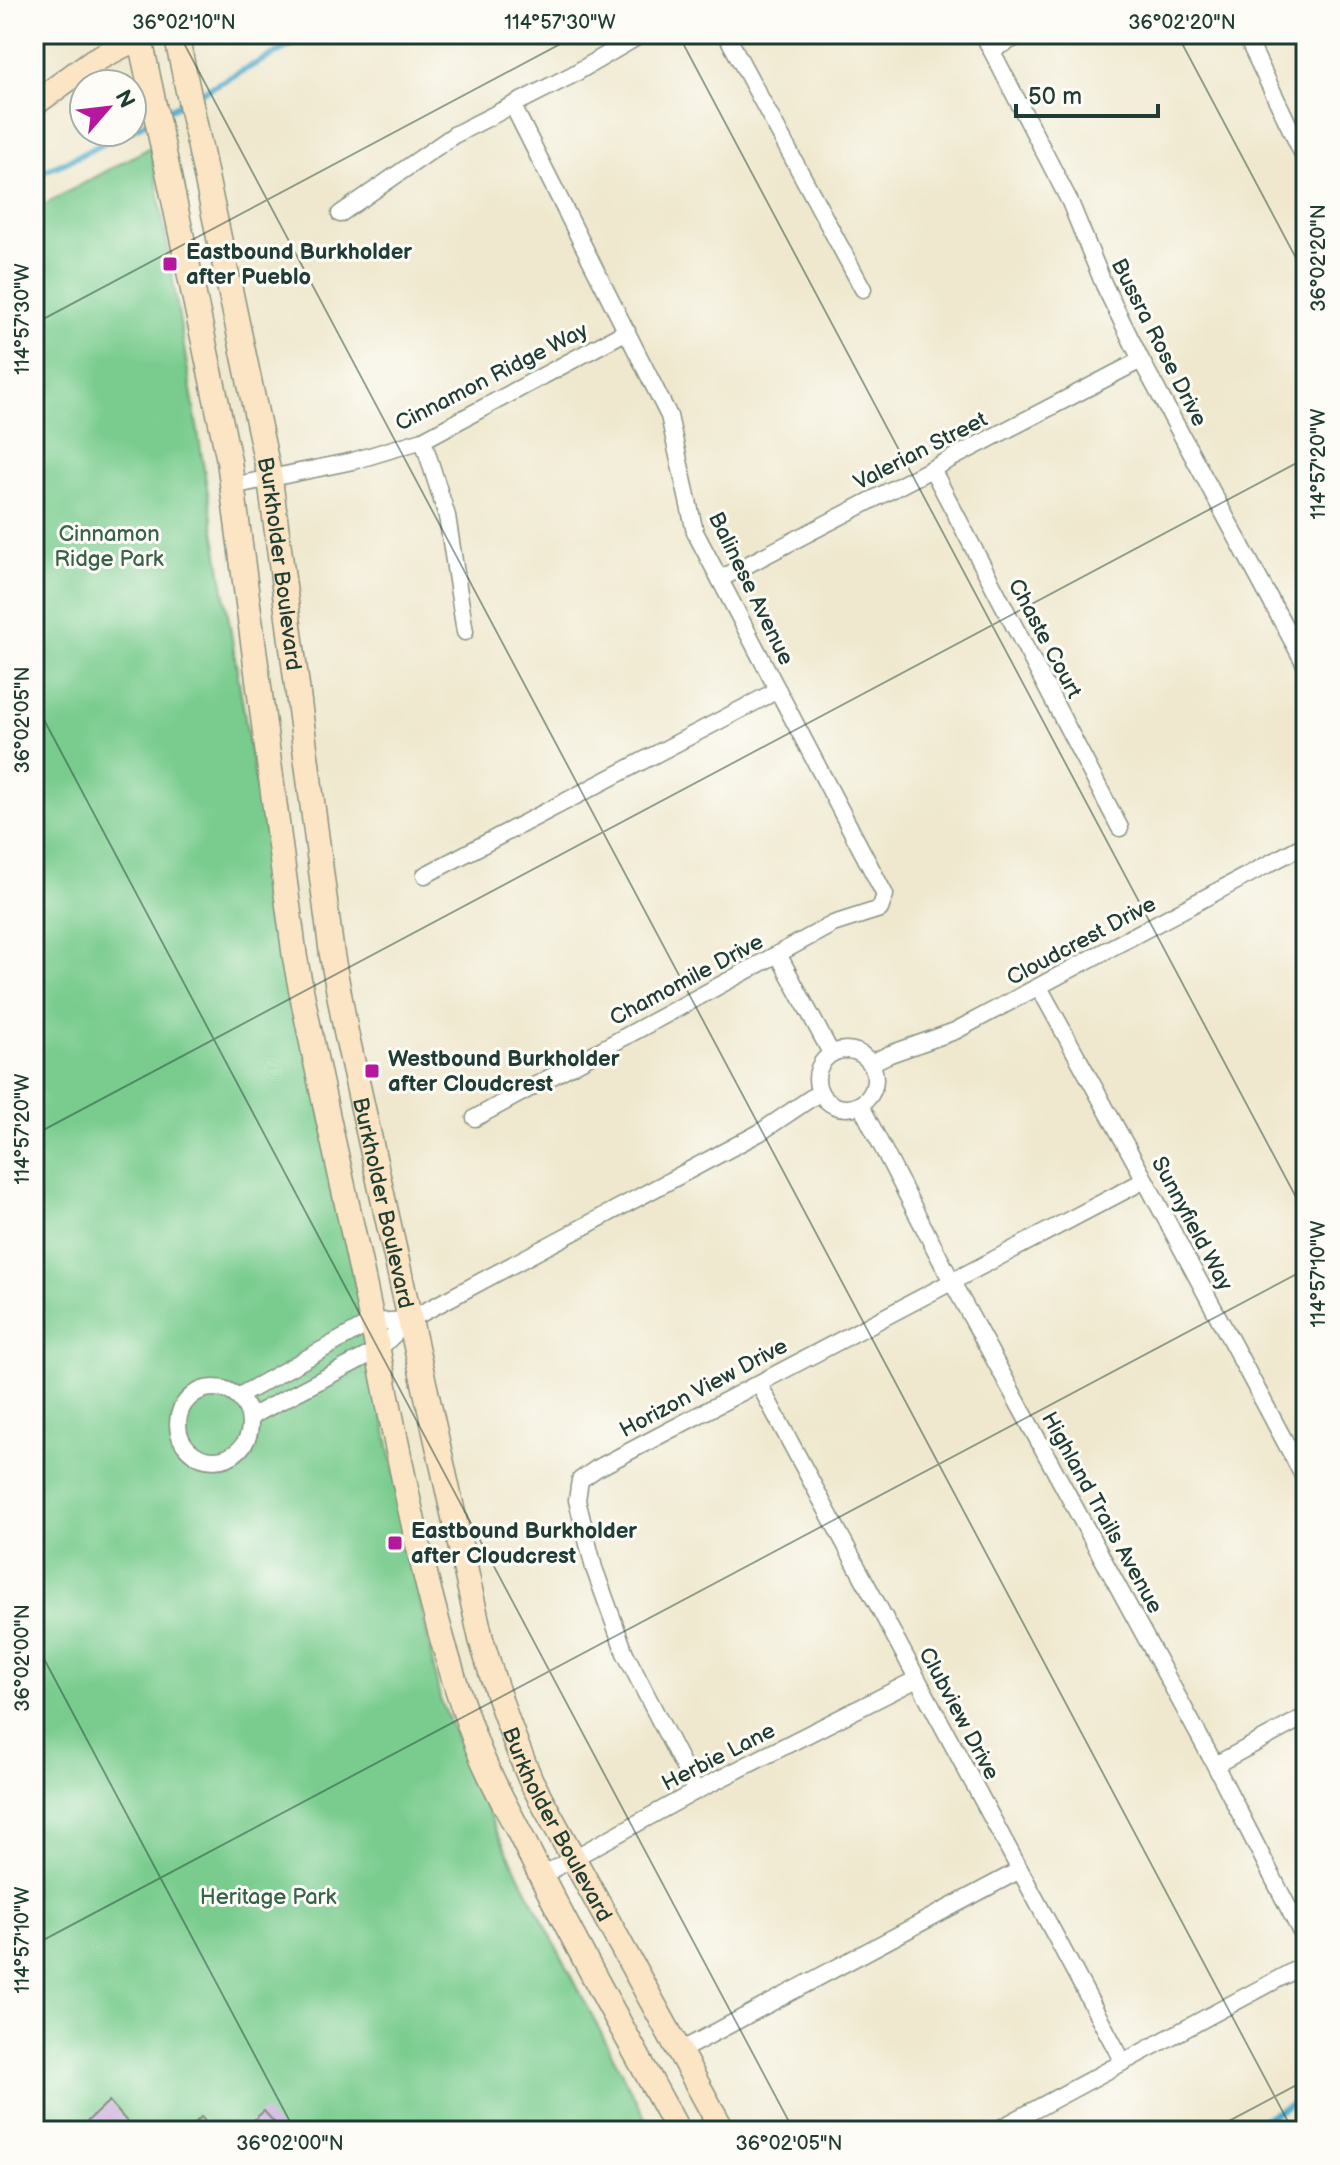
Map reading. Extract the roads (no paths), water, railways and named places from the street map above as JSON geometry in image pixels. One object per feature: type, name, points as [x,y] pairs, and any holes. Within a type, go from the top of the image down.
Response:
[{"type":"main road","name":"Burkholder Boulevard","points":[[176,34],[270,479],[332,955],[349,1046],[478,1624],[511,1736],[531,1781],[723,2131]]},
{"type":"main road","name":"Burkholder Boulevard","points":[[141,35],[232,486],[295,958],[309,1032],[406,1495],[452,1676],[477,1747],[541,1876],[678,2131]]},
{"type":"main road","points":[[34,104],[93,61],[141,35]]},
{"type":"street","points":[[340,214],[454,135],[572,75],[642,34]]},
{"type":"street","points":[[726,34],[863,289]]},
{"type":"street","name":"Bussra Rose Drive","points":[[983,34],[1070,202],[1104,285],[1141,360],[1306,666]]},
{"type":"street","points":[[991,50],[1023,34]]},
{"type":"street","points":[[1245,34],[1306,161]]},
{"type":"street","name":"Balinese Avenue","points":[[513,106],[669,416],[695,532],[885,895],[880,909]]},
{"type":"street","name":"Cinnamon Ridge Way","points":[[232,486],[353,461],[423,440],[627,331]]},
{"type":"street","name":"Valerian Street","points":[[720,579],[1141,360]]},
{"type":"street","points":[[423,440],[447,516],[465,632]]},
{"type":"street","name":"Chaste Court","points":[[932,469],[1120,828]]},
{"type":"street","points":[[425,875],[778,690]]},
{"type":"street","name":"Cloudcrest Drive","points":[[871,1063],[955,1031],[1306,844]]},
{"type":"street","name":"Chamomile Drive","points":[[475,1118],[833,924],[880,909]]},
{"type":"street","points":[[778,954],[831,1053]]},
{"type":"street","name":"Sunnyfield Way","points":[[1039,987],[1306,1481]]},
{"type":"street","points":[[845,1049],[860,1053],[871,1063],[875,1074],[874,1086],[860,1104],[838,1107],[827,1101],[820,1092],[818,1070],[831,1053],[845,1049]]},
{"type":"street","points":[[250,1417],[378,1350],[409,1320],[759,1133],[820,1092]]},
{"type":"street","name":"Highland Trails Avenue","points":[[860,1104],[951,1280],[1215,1765],[1306,1942]]},
{"type":"street","name":"Horizon View Drive","points":[[696,1791],[625,1653],[594,1568],[577,1500],[580,1480],[951,1280],[1145,1180]]},
{"type":"street","points":[[239,1396],[372,1322],[409,1320]]},
{"type":"street","name":"Clubview Drive","points":[[759,1384],[1123,2062]]},
{"type":"street","points":[[206,1387],[229,1390],[239,1396],[250,1417],[250,1428],[242,1448],[224,1459],[203,1459],[180,1438],[178,1417],[187,1398],[206,1387]]},
{"type":"street","name":"Herbie Lane","points":[[541,1876],[696,1791],[917,1679]]},
{"type":"street","points":[[1215,1765],[1306,1716]]},
{"type":"street","points":[[680,2051],[1020,1870]]},
{"type":"street","points":[[995,2131],[1306,1964]]},
{"type":"waterway","points":[[195,96],[312,34]]},
{"type":"waterway","points":[[163,113],[185,101]]},
{"type":"waterway","points":[[34,175],[94,148]]},
{"type":"waterway","points":[[1241,2131],[1299,2100]]},
{"type":"place","name":"Eastbound Burkholder after Pueblo","points":[[170,264]]},
{"type":"place","name":"Westbound Burkholder after Cloudcrest","points":[[372,1071]]},
{"type":"place","name":"Eastbound Burkholder after Cloudcrest","points":[[395,1543]]},
{"type":"park label","name":"Cinnamon Ridge Park","points":[[109,546]]},
{"type":"park label","name":"Heritage Park","points":[[268,1896]]}]
